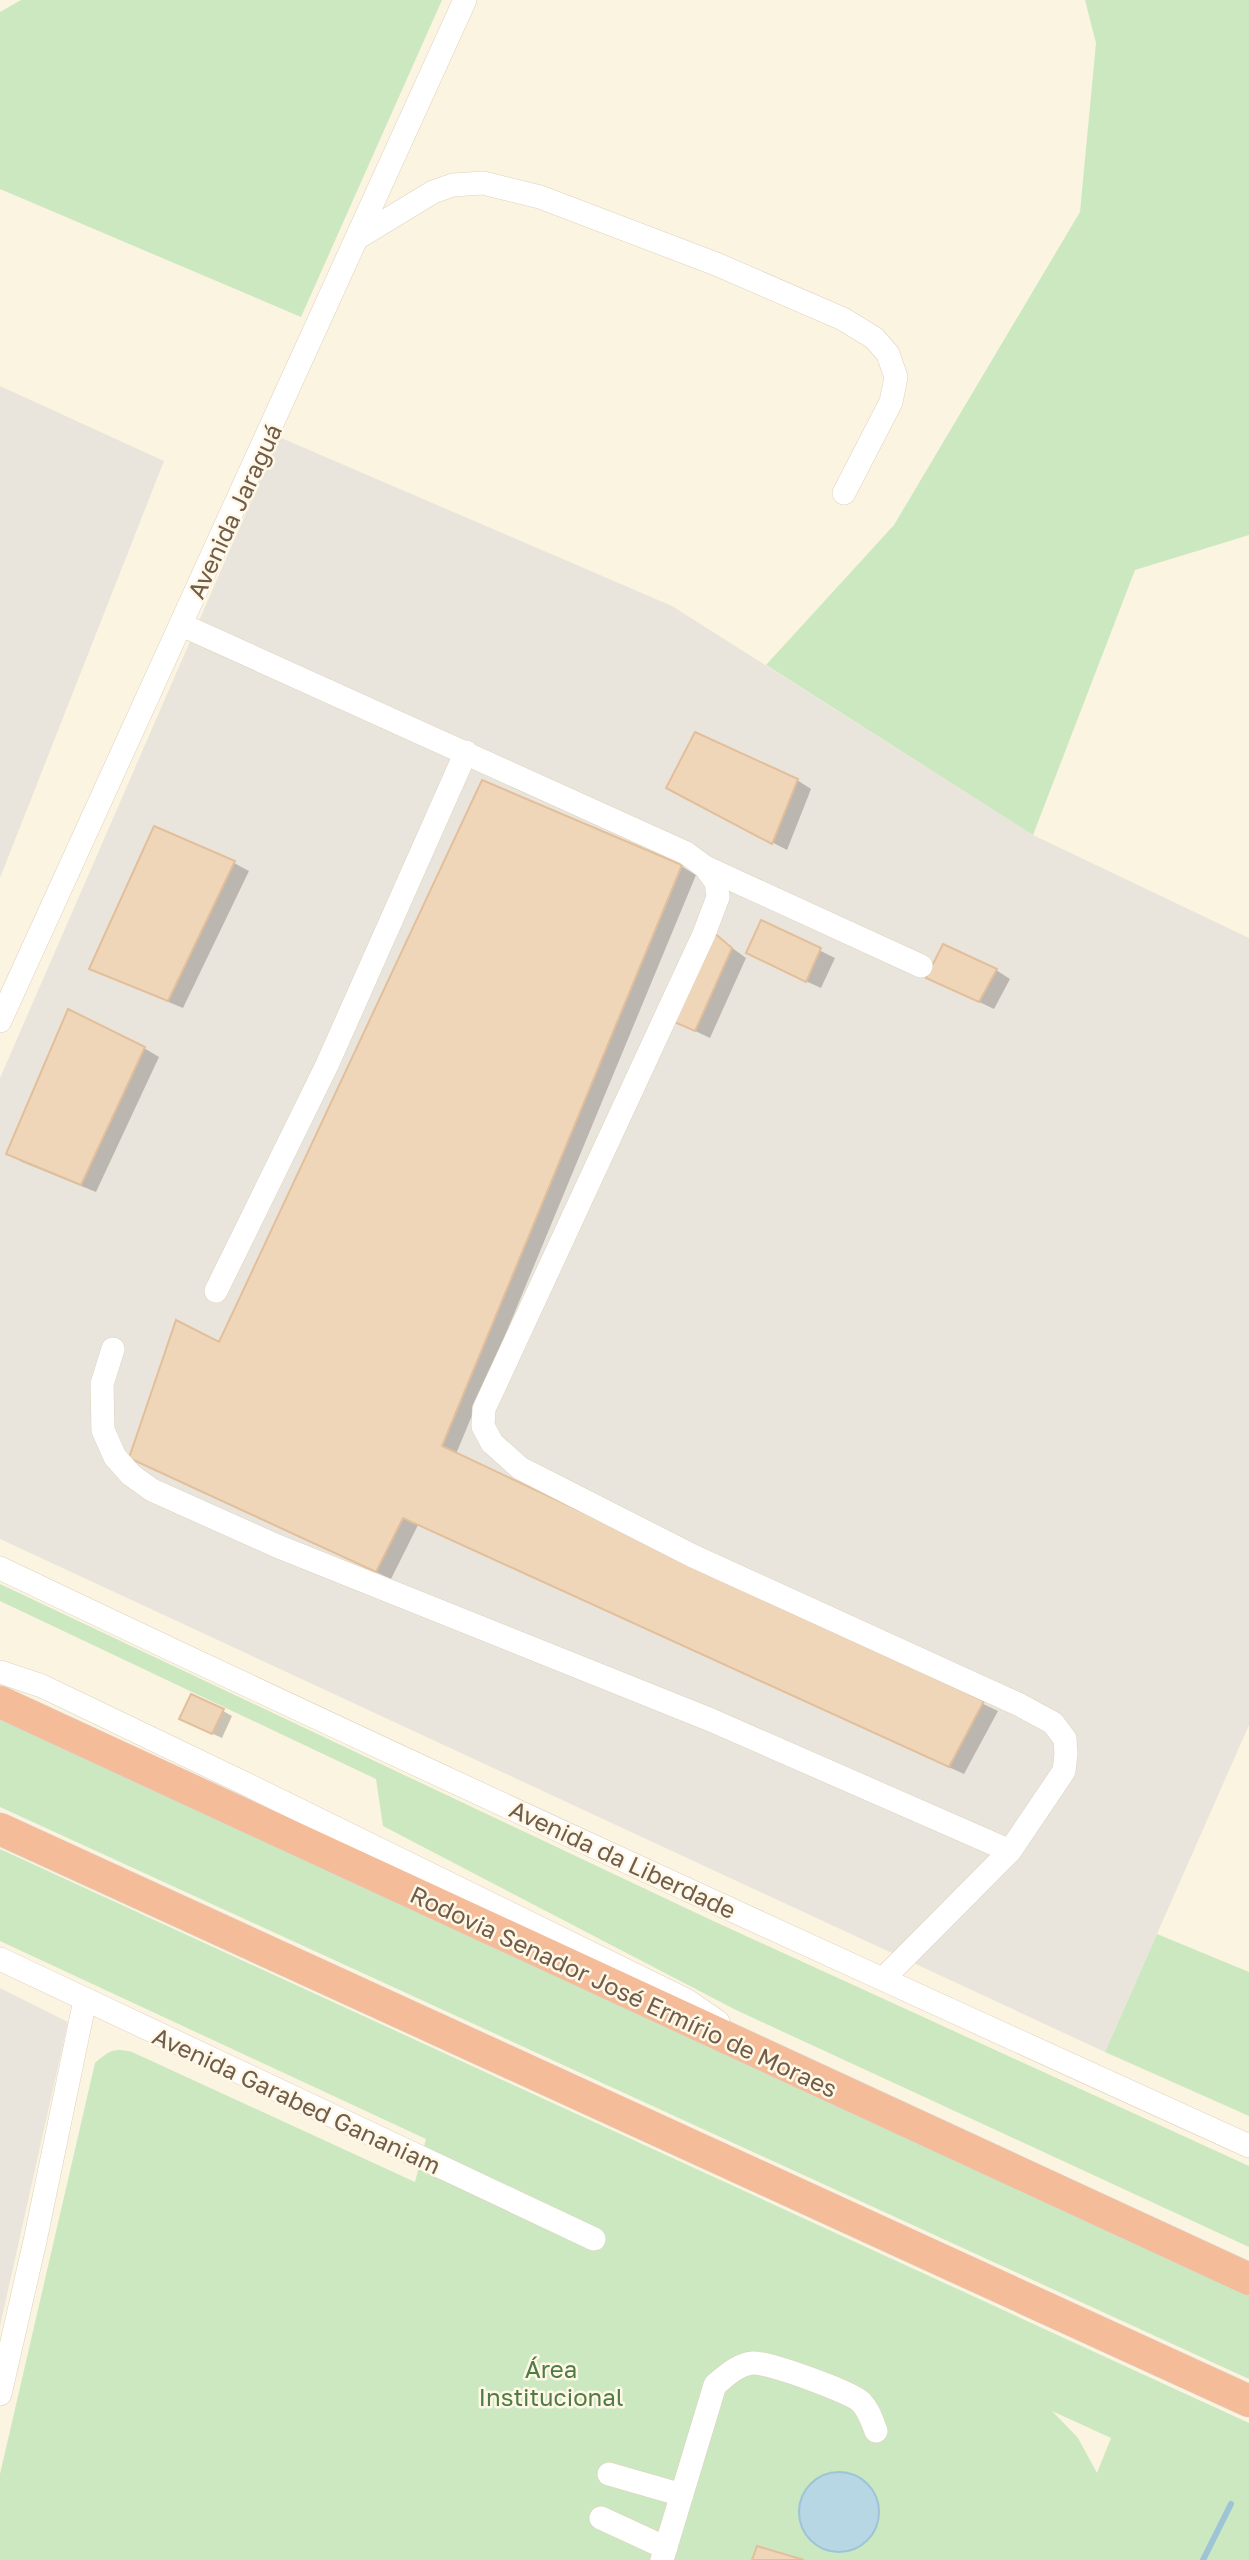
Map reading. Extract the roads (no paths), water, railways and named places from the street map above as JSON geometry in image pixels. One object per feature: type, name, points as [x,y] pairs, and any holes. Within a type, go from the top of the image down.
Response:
[{"type":"highway","name":"Rodovia Senador José Ermírio de Moraes","points":[[0,1702],[1249,2280]]},
{"type":"highway","points":[[0,1829],[1249,2401]]},
{"type":"street","name":"Avenida Jaraguá","points":[[0,1021],[465,0]]},
{"type":"street","points":[[359,237],[433,192],[453,185],[483,183],[553,202],[716,264],[843,319],[874,338],[888,354],[896,377],[891,402],[844,493]]},
{"type":"street","points":[[182,625],[686,853],[705,867],[921,966]]},
{"type":"street","points":[[216,1291],[327,1065],[466,752]]},
{"type":"street","points":[[705,867],[716,882],[718,897],[705,934],[484,1409],[483,1426],[492,1443],[520,1468],[693,1556],[1020,1705],[1053,1723],[1065,1739],[1064,1771],[1010,1852],[883,1979]]},
{"type":"street","points":[[113,1349],[102,1384],[103,1430],[115,1457],[131,1475],[152,1490],[276,1546],[711,1720],[1010,1852]]},
{"type":"street","name":"Avenida da Liberdade","points":[[0,1568],[883,1979],[1249,2146]]},
{"type":"street","points":[[0,1672],[42,1686],[231,1776],[685,2000],[770,2058]]},
{"type":"street","name":"Avenida Garabed Gananiam","points":[[0,1959],[594,2239]]},
{"type":"street","points":[[0,2394],[85,2000]]},
{"type":"street","points":[[601,2518],[664,2554],[715,2385],[731,2371],[752,2363],[788,2371],[859,2400],[867,2410],[876,2431]]},
{"type":"street","points":[[609,2474],[682,2495]]},
{"type":"water","points":[[839,2472],[854,2475],[867,2484],[876,2497],[879,2512],[876,2527],[867,2540],[854,2549],[839,2552],[824,2549],[811,2540],[802,2527],[799,2512],[802,2497],[811,2484],[824,2475]]},
{"type":"waterway","points":[[1203,2560],[1231,2504]]},
{"type":"park label","name":"Área Institucional","points":[[551,2382]]}]
